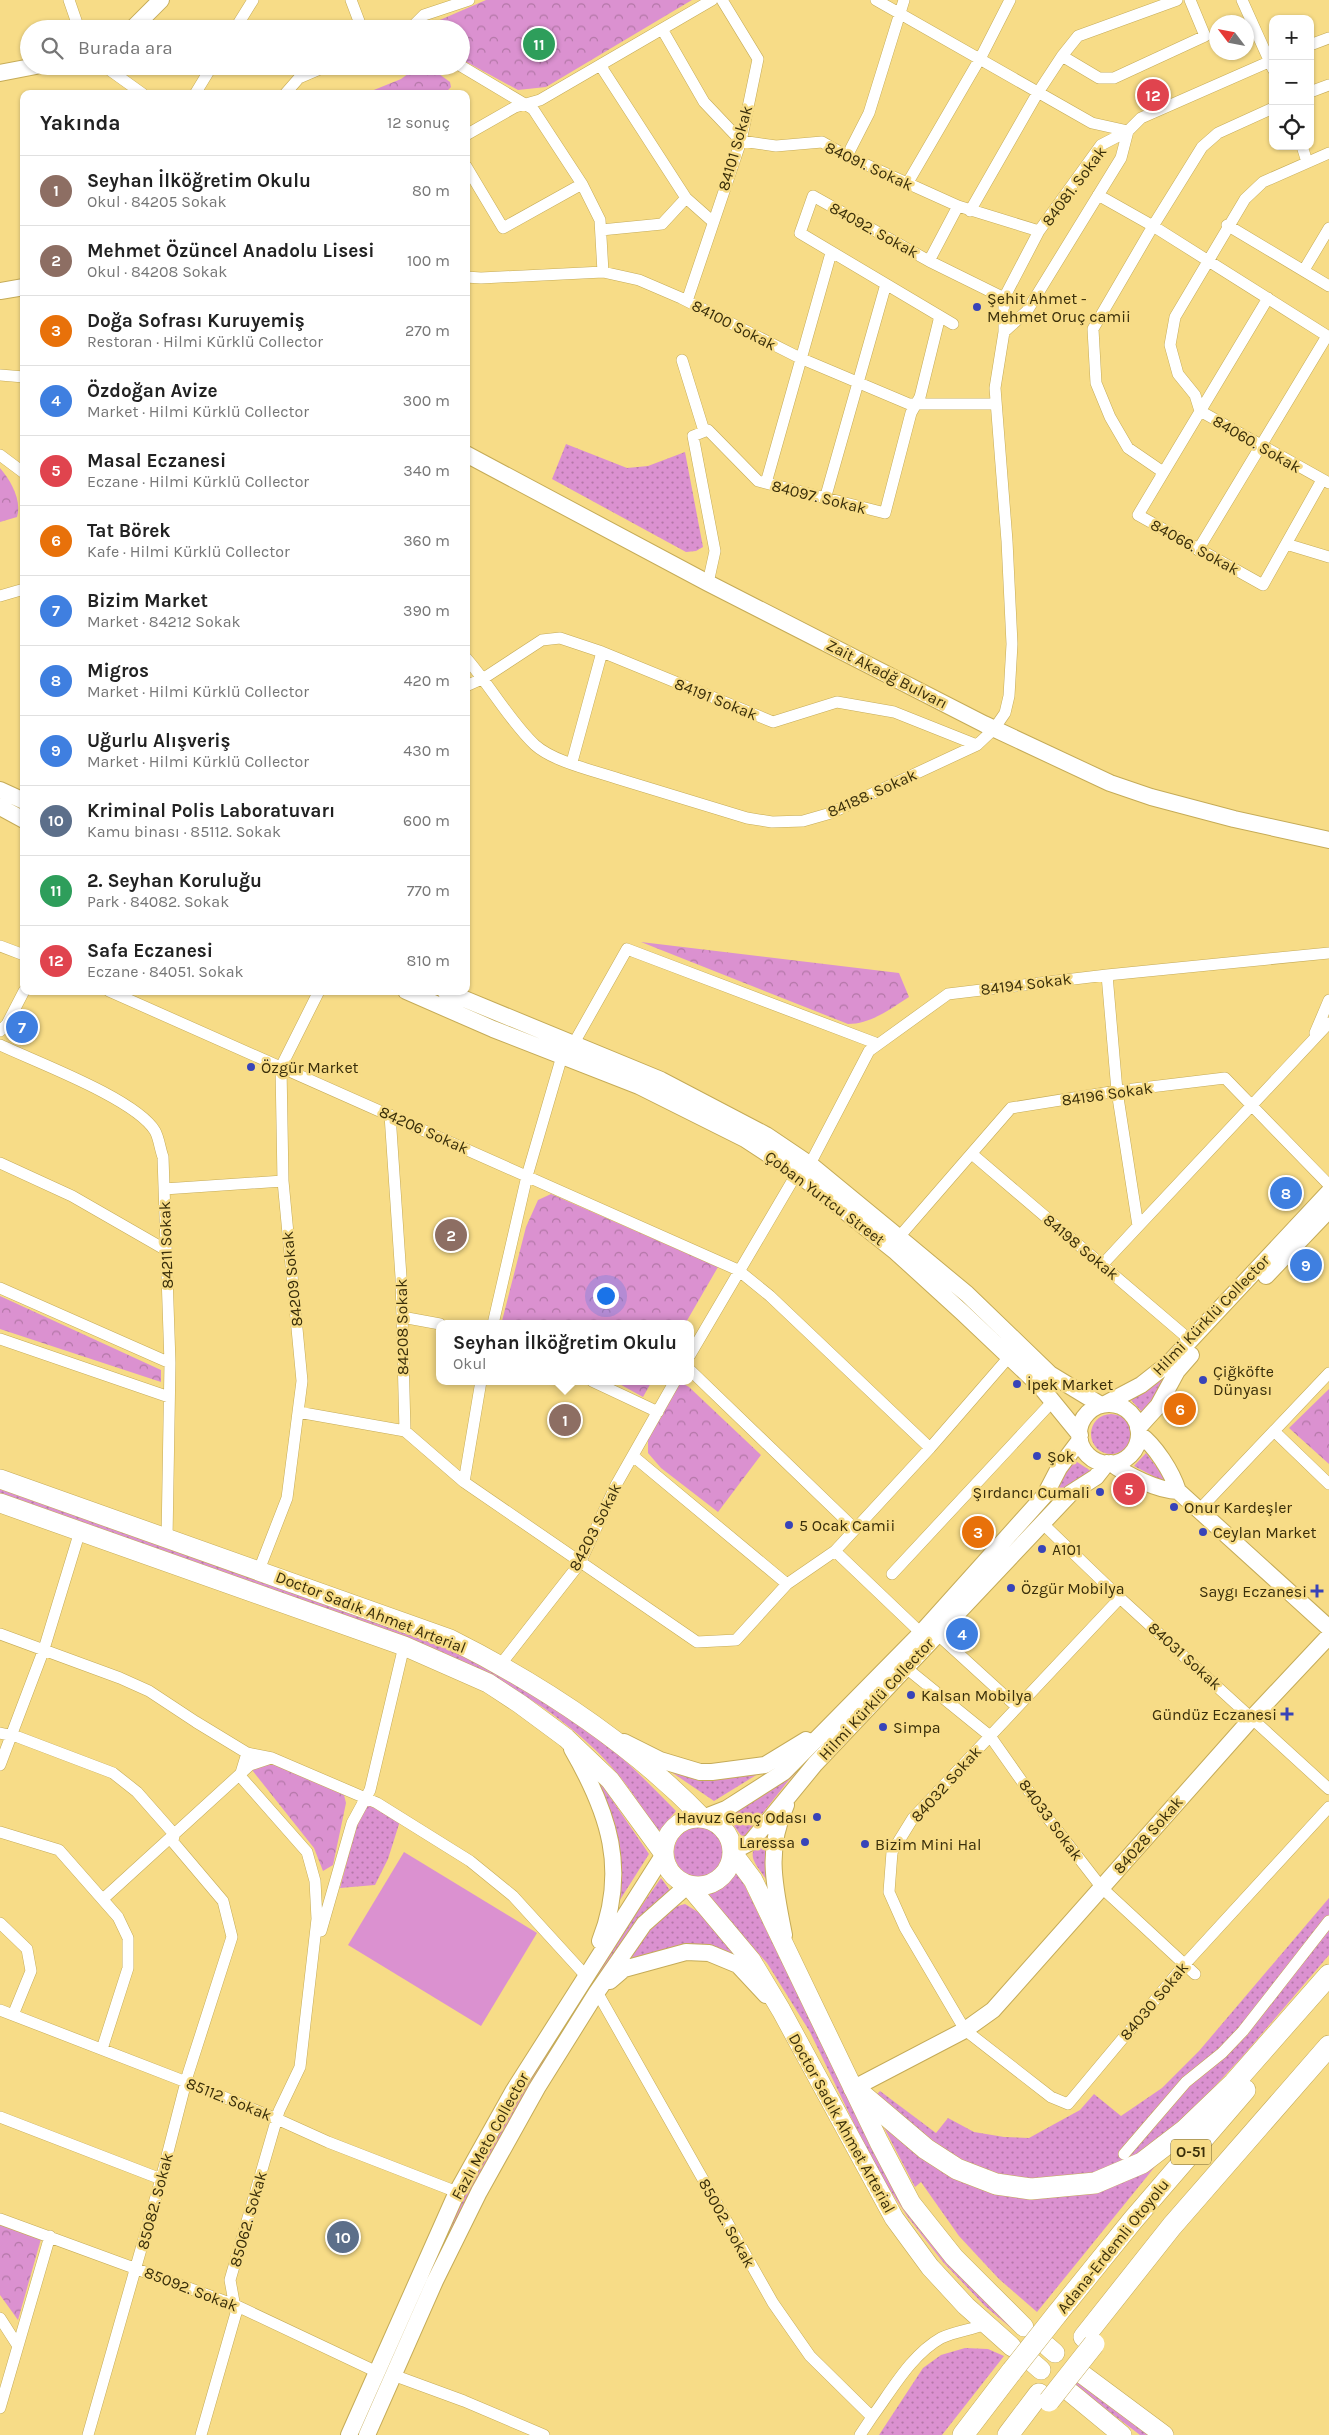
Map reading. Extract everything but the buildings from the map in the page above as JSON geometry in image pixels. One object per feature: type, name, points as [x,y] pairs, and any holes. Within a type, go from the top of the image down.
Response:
[{"type":"highway","points":[[854,2088],[926,2149],[957,2169],[996,2184],[1031,2189],[1095,2183],[1142,2163],[1185,2130],[1234,2083],[1329,1975]]},
{"type":"highway","name":"Adana-Erdemli Otoyolu","points":[[963,2435],[1133,2220],[1329,1994]]},
{"type":"highway","name":"Adana-Erdemli Otoyolu","points":[[1008,2435],[1044,2398],[1172,2226],[1329,2046]]},
{"type":"highway","points":[[1089,2340],[1184,2232],[1329,2061]]},
{"type":"highway","points":[[1024,2435],[1044,2398]]},
{"type":"main road","points":[[141,20],[161,0]]},
{"type":"main road","points":[[0,72],[20,69]]},
{"type":"main road","points":[[0,291],[20,288]]},
{"type":"main road","name":"Zait Akadğ Bulvarı","points":[[470,456],[708,582],[994,729],[1110,783],[1151,797],[1234,819],[1329,840]]},
{"type":"main road","points":[[0,790],[20,799]]},
{"type":"main road","points":[[0,807],[20,818]]},
{"type":"main road","name":"Çoban Yurtcu Street","points":[[415,995],[494,1029],[639,1086],[803,1169],[898,1237],[967,1294],[1050,1374],[1103,1405]]},
{"type":"main road","name":"Çoban Yurtcu Street","points":[[455,995],[661,1080],[766,1135],[896,1252],[1040,1386],[1080,1438]]},
{"type":"main road","name":"Hilmi Kürklü Collector","points":[[1103,1405],[1141,1385],[1169,1363],[1329,1192]]},
{"type":"main road","name":"Hilmi Kürklü Collector","points":[[1139,1431],[1158,1406],[1177,1371],[1329,1210]]},
{"type":"main road","points":[[1178,1490],[1166,1490],[1122,1472],[1109,1463],[1090,1456],[1080,1438],[1082,1422],[1087,1413],[1103,1405],[1125,1408],[1133,1415],[1139,1431],[1150,1442],[1174,1479],[1178,1490],[1329,1628]]},
{"type":"main road","points":[[1109,1463],[1125,1459],[1132,1453],[1138,1444],[1139,1431]]},
{"type":"main road","name":"Hilmi Kürklü Collector","points":[[732,1852],[751,1842],[796,1785],[905,1667],[929,1634],[1045,1495],[1059,1468],[1080,1438]]},
{"type":"main road","name":"Hilmi Kürklü Collector","points":[[703,1818],[726,1809],[784,1772],[829,1725],[929,1634],[1072,1493],[1096,1477],[1109,1463]]},
{"type":"main road","name":"Doctor Sadık Ahmet Arterial","points":[[0,1479],[416,1626],[501,1664],[639,1759],[703,1818]]},
{"type":"main road","name":"Doctor Sadık Ahmet Arterial","points":[[0,1503],[404,1646],[488,1683],[566,1738],[610,1780],[648,1835],[664,1854]]},
{"type":"main road","name":"84028 Sokak","points":[[854,2088],[964,2030],[993,2010],[1253,1717],[1329,1636]]},
{"type":"main road","points":[[581,1718],[660,1760],[700,1772],[765,1765],[829,1725]]},
{"type":"main road","points":[[566,1738],[590,1780],[605,1816],[614,1858],[613,1887],[608,1922],[586,1976]]},
{"type":"main road","points":[[787,1949],[773,1879],[772,1851],[781,1816],[796,1785]]},
{"type":"main road","points":[[692,1818],[714,1821],[723,1828],[729,1837],[732,1852],[728,1869],[721,1878],[711,1884],[700,1887],[688,1885],[678,1880],[669,1872],[664,1854],[666,1838],[673,1828],[692,1818]]},
{"type":"main road","name":"Doctor Sadık Ahmet Arterial","points":[[732,1852],[753,1880],[911,2203],[954,2257],[1024,2327]]},
{"type":"main road","name":"Fazlı Meto Collector","points":[[349,2435],[457,2192],[514,2090],[664,1854]]},
{"type":"main road","name":"Doctor Sadık Ahmet Arterial","points":[[688,1885],[751,1960],[781,2010],[894,2218],[930,2267],[986,2324],[1012,2347]]},
{"type":"main road","name":"Fazlı Meto Collector","points":[[367,2435],[478,2192],[537,2088],[597,1992],[644,1924],[688,1885]]},
{"type":"main road","points":[[597,1992],[624,1969],[686,1952],[709,1953],[738,1966],[781,2010]]},
{"type":"main road","points":[[1082,2374],[1164,2435]]},
{"type":"main road","points":[[1071,2393],[1122,2435]]},
{"type":"street","points":[[69,0],[76,20]]},
{"type":"street","points":[[241,20],[253,0]]},
{"type":"street","points":[[351,0],[359,20]]},
{"type":"street","points":[[419,20],[424,15],[469,0]]},
{"type":"street","points":[[470,133],[515,107],[540,100],[712,0]]},
{"type":"street","name":"84101 Sokak","points":[[687,301],[712,222],[741,141],[758,59],[722,0]]},
{"type":"street","points":[[876,0],[1037,94],[1092,123],[1128,131],[1141,118],[1269,65]]},
{"type":"street","points":[[847,156],[869,113],[904,0]]},
{"type":"street","points":[[907,184],[1010,0]]},
{"type":"street","points":[[970,211],[1037,94],[1062,56],[1078,36],[1177,0]]},
{"type":"street","points":[[1062,56],[1099,78],[1114,78],[1206,36],[1190,0]]},
{"type":"street","points":[[1243,0],[1270,60]]},
{"type":"street","points":[[662,29],[704,102],[741,141]]},
{"type":"street","points":[[1314,44],[1329,38]]},
{"type":"street","points":[[600,65],[686,198],[712,222]]},
{"type":"street","points":[[470,71],[533,109],[582,184],[600,220],[603,272]]},
{"type":"street","points":[[117,75],[137,90]]},
{"type":"street","points":[[197,90],[207,75]]},
{"type":"street","points":[[289,90],[300,78],[307,75]]},
{"type":"street","points":[[1314,91],[1329,85]]},
{"type":"street","points":[[1164,472],[1128,448],[1110,417],[1096,383],[1093,329],[1152,226],[1202,147],[1218,133],[1269,110]]},
{"type":"street","name":"84081. Sokak","points":[[1004,332],[1027,311],[1121,158],[1128,131]]},
{"type":"street","name":"84081. Sokak","points":[[1004,332],[1004,298],[1039,231],[1101,145],[1128,131]]},
{"type":"street","name":"84091. Sokak","points":[[741,141],[776,146],[822,142],[907,184],[970,211],[1039,231]]},
{"type":"street","points":[[1303,150],[1307,162]]},
{"type":"street","name":"84060. Sokak","points":[[1325,482],[1200,411],[1195,395],[1178,374],[1170,345],[1175,317],[1227,225],[1245,198],[1263,182],[1329,153]]},
{"type":"street","points":[[470,173],[504,228],[582,184]]},
{"type":"street","points":[[1098,195],[1152,226],[1328,337],[1198,550]]},
{"type":"street","name":"84092. Sokak","points":[[831,253],[800,233],[812,196],[930,261],[1004,298]]},
{"type":"street","points":[[600,230],[662,224],[686,198]]},
{"type":"street","points":[[930,261],[958,206]]},
{"type":"street","points":[[1227,225],[1329,286]]},
{"type":"street","points":[[1304,270],[1327,235]]},
{"type":"street","points":[[766,483],[831,253],[954,324]]},
{"type":"street","name":"84100 Sokak","points":[[470,277],[481,278],[603,272],[639,280],[687,301],[800,358],[915,406],[996,404]]},
{"type":"street","points":[[825,499],[886,284]]},
{"type":"street","name":"84066. Sokak","points":[[1268,298],[1138,515],[1263,585],[1325,482]]},
{"type":"street","points":[[915,406],[920,397],[940,316]]},
{"type":"street","name":"84188. Sokak","points":[[470,662],[484,678],[524,733],[536,746],[548,754],[747,818],[772,822],[803,821],[831,813],[977,745],[994,729],[1005,713],[1009,696],[1012,644],[1007,541],[995,388],[1004,332]]},
{"type":"street","points":[[682,360],[704,432],[693,436],[715,551],[708,582]]},
{"type":"street","points":[[0,375],[20,377]]},
{"type":"street","name":"84097. Sokak","points":[[704,432],[708,430],[758,481],[885,513],[911,413],[915,406]]},
{"type":"street","points":[[0,455],[20,467]]},
{"type":"street","points":[[1286,544],[1329,557]]},
{"type":"street","points":[[0,596],[20,590]]},
{"type":"street","name":"84191 Sokak","points":[[470,684],[484,678],[542,640],[560,638],[602,652],[773,722],[837,702],[894,712],[977,745]]},
{"type":"street","points":[[572,762],[602,652]]},
{"type":"street","points":[[0,946],[20,954]]},
{"type":"street","points":[[574,1043],[627,949],[878,1044]]},
{"type":"street","name":"84194 Sokak","points":[[803,1169],[869,1051],[948,994],[1107,975],[1328,957]]},
{"type":"street","points":[[1102,1265],[1138,1226],[1117,1091],[1107,975]]},
{"type":"street","points":[[0,1031],[7,1024],[22,995]]},
{"type":"street","name":"84206 Sokak","points":[[118,995],[738,1270],[770,1296],[930,1448]]},
{"type":"street","name":"84209 Sokak","points":[[259,1570],[287,1498],[302,1381],[283,1181],[281,1067],[316,995]]},
{"type":"street","points":[[1311,1044],[1329,1000]]},
{"type":"street","points":[[1102,1265],[1251,1105],[1311,1044],[1329,1022]]},
{"type":"street","name":"84211 Sokak","points":[[0,1045],[119,1100],[143,1117],[155,1131],[163,1157],[170,1363],[167,1539]]},
{"type":"street","points":[[493,1320],[527,1176],[562,1056]]},
{"type":"street","name":"84196 Sokak","points":[[898,1237],[1012,1108],[1117,1091],[1225,1078],[1329,1185]]},
{"type":"street","name":"84208 Sokak","points":[[390,1116],[402,1317],[405,1431]]},
{"type":"street","name":"84198 Sokak","points":[[972,1154],[1190,1340]]},
{"type":"street","points":[[0,1163],[72,1196],[166,1250]]},
{"type":"street","points":[[694,1348],[738,1270],[803,1169]]},
{"type":"street","points":[[164,1189],[283,1181]]},
{"type":"street","points":[[0,1288],[170,1363]]},
{"type":"street","points":[[402,1317],[436,1323]]},
{"type":"street","points":[[0,1338],[169,1397]]},
{"type":"street","points":[[298,1412],[405,1431],[464,1482],[580,1564],[697,1642],[736,1640],[787,1584],[835,1550],[930,1448],[1009,1357]]},
{"type":"street","points":[[1199,1510],[1329,1372]]},
{"type":"street","points":[[694,1374],[855,1529]]},
{"type":"street","points":[[464,1482],[480,1385]]},
{"type":"street","points":[[601,1385],[658,1412]]},
{"type":"street","name":"84203 Sokak","points":[[501,1664],[580,1564],[616,1485],[673,1385]]},
{"type":"street","points":[[892,1574],[1052,1402]]},
{"type":"street","points":[[1274,1431],[1329,1484]]},
{"type":"street","points":[[633,1456],[787,1584]]},
{"type":"street","name":"84031 Sokak","points":[[1042,1523],[1120,1598],[1253,1717],[1329,1789]]},
{"type":"street","points":[[0,1765],[5,1735],[44,1649],[80,1531]]},
{"type":"street","points":[[835,1550],[929,1634],[1017,1707]]},
{"type":"street","name":"84032 Sokak","points":[[964,2030],[905,1928],[889,1892],[892,1852],[914,1818],[1120,1598]]},
{"type":"street","points":[[0,1634],[149,1690],[196,1722],[247,1753],[272,1758],[377,1803],[470,1861],[513,1896],[586,1976]]},
{"type":"street","points":[[313,1964],[335,1876],[352,1823],[364,1797],[370,1790],[404,1646]]},
{"type":"street","name":"84033 Sokak","points":[[905,1667],[990,1736],[1047,1817],[1102,1888],[1195,1974]]},
{"type":"street","name":"85082. Sokak","points":[[5,1735],[18,1737],[113,1774],[137,1792],[174,1834],[173,1842],[223,1901],[232,1937],[186,2082],[162,2179],[88,2435]]},
{"type":"street","points":[[240,1776],[247,1753]]},
{"type":"street","points":[[104,1899],[250,1765],[272,1758]]},
{"type":"street","points":[[240,1776],[307,1852],[315,1881],[317,1909],[313,1964]]},
{"type":"street","name":"84030 Sokak","points":[[964,2030],[1051,2097],[1068,2104],[1185,1964],[1329,1807]]},
{"type":"street","points":[[0,1832],[59,1850],[104,1899],[118,1917],[128,1938],[128,1968],[102,2049]]},
{"type":"street","points":[[1124,2154],[1186,2082],[1222,2053],[1243,2031],[1329,1921]]},
{"type":"street","points":[[0,1923],[27,1948],[31,1971],[13,2015]]},
{"type":"street","name":"85062. Sokak","points":[[201,2435],[236,2313],[230,2280],[277,2118],[300,2067],[313,1964]]},
{"type":"street","name":"85002. Sokak","points":[[597,1992],[773,2303],[810,2356],[872,2417]]},
{"type":"street","name":"85112. Sokak","points":[[0,2010],[277,2118],[328,2142],[457,2192]]},
{"type":"street","points":[[0,2117],[162,2179]]},
{"type":"street","name":"85092. Sokak","points":[[0,2218],[235,2305],[377,2372]]},
{"type":"street","points":[[0,2408],[50,2236]]},
{"type":"street","points":[[0,2318],[18,2346]]},
{"type":"street","points":[[860,2435],[911,2365],[925,2350],[950,2334],[986,2324]]},
{"type":"street","points":[[393,2375],[464,2401],[544,2435]]},
{"type":"green space","points":[[486,0],[692,0],[546,87],[518,90],[470,64],[470,20],[440,20]]},
{"type":"green space","points":[[406,75],[440,75],[450,82],[451,87],[448,90],[374,90]]},
{"type":"green space","points":[[566,444],[627,468],[648,466],[685,452],[703,547],[696,551],[686,552],[552,479]]},
{"type":"green space","points":[[0,468],[17,497],[18,511],[17,517],[0,522]]},
{"type":"green space","points":[[641,942],[899,973],[909,997],[872,1019],[848,1024]]},
{"type":"green space","points":[[551,1194],[718,1267],[687,1320],[502,1320],[526,1227],[538,1200]]},
{"type":"green space","points":[[0,1296],[161,1370],[161,1382],[0,1329]]},
{"type":"green space","points":[[1170,1372],[1143,1413],[1130,1399]]},
{"type":"green space","points":[[621,1385],[650,1385],[643,1397]]},
{"type":"green space","points":[[679,1385],[689,1387],[761,1455],[718,1512],[661,1468],[648,1453],[648,1434],[674,1388]]},
{"type":"green space","points":[[1329,1389],[1329,1464],[1289,1428]]},
{"type":"green space","points":[[1115,1414],[1122,1417],[1128,1423],[1131,1434],[1130,1442],[1122,1451],[1115,1454],[1107,1454],[1100,1451],[1092,1442],[1091,1430],[1094,1423],[1103,1415]]},
{"type":"green space","points":[[1146,1453],[1170,1485],[1134,1466]]},
{"type":"green space","points":[[1074,1460],[1091,1471],[1050,1501],[898,1669],[789,1780],[743,1838],[728,1818],[787,1778],[1048,1500]]},
{"type":"green space","points":[[0,1489],[443,1644],[528,1690],[577,1721],[616,1752],[676,1811],[658,1832],[624,1782],[606,1760],[563,1722],[516,1690],[440,1651],[0,1493]]},
{"type":"green space","points":[[270,1762],[344,1795],[346,1803],[333,1865],[323,1871],[314,1848],[252,1770]]},
{"type":"green space","points":[[658,1763],[766,1769],[714,1801]]},
{"type":"green space","points":[[595,1775],[649,1854],[618,1903],[620,1867],[617,1837],[609,1808]]},
{"type":"green space","points":[[374,1803],[400,1821],[388,1859],[375,1885],[340,1888],[360,1811]]},
{"type":"green space","points":[[775,1820],[766,1851],[766,1879],[755,1863],[753,1853],[760,1838]]},
{"type":"green space","points":[[699,1827],[708,1829],[719,1838],[724,1852],[722,1861],[713,1872],[699,1877],[690,1875],[679,1866],[674,1852],[676,1843],[685,1832]]},
{"type":"green space","points":[[404,1852],[537,1933],[481,2026],[348,1945]]},
{"type":"green space","points":[[737,1870],[854,2110],[1018,2334],[985,2306],[943,2262],[907,2216],[874,2165],[810,2032],[767,1963],[707,1896],[723,1886]]},
{"type":"green space","points":[[661,1878],[672,1893],[540,2069],[500,2138],[461,2212],[361,2435],[356,2435],[456,2210],[496,2137],[601,1964]]},
{"type":"green space","points":[[1329,1898],[1329,1955],[1242,2057],[1178,2126],[1129,2163],[1099,2176],[1023,2180],[994,2175],[935,2148],[877,2094],[880,2091],[936,2133],[948,2118],[974,2132],[1004,2137],[1029,2138],[1080,2110],[1094,2094],[1121,2116],[1162,2088],[1199,2051]]},
{"type":"green space","points":[[685,1904],[701,1914],[740,1959],[715,1948],[625,1961],[657,1919],[675,1907]]},
{"type":"green space","points":[[879,2118],[998,2193],[1162,2158],[1037,2312],[999,2279],[959,2236],[921,2182],[915,2187]]},
{"type":"green space","points":[[0,2223],[41,2239],[18,2320],[0,2295]]},
{"type":"green space","points":[[965,2348],[988,2349],[1004,2356],[942,2435],[879,2435],[923,2368],[941,2355]]},
{"type":"green space","points":[[1076,2381],[1151,2435],[1140,2435],[1073,2384]]},
{"type":"place","name":"2. Seyhan Koruluğu","points":[[539,44]]},
{"type":"place","name":"Safa Eczanesi","points":[[1153,95]]},
{"type":"place","name":"Şehit Ahmet - Mehmet Oruç camii","points":[[977,307]]},
{"type":"place","name":"Bizim Market","points":[[22,1027]]},
{"type":"place","name":"Özgür Market","points":[[251,1067]]},
{"type":"place","name":"Migros","points":[[1286,1193]]},
{"type":"place","name":"Mehmet Özüncel Anadolu Lisesi","points":[[451,1235]]},
{"type":"place","name":"Uğurlu Alışveriş","points":[[1306,1265]]},
{"type":"place","name":"Çiğköfte Dünyası","points":[[1203,1380]]},
{"type":"place","name":"İpek Market","points":[[1017,1384]]},
{"type":"place","name":"Tat Börek","points":[[1180,1409]]},
{"type":"place","name":"Seyhan İlköğretim Okulu","points":[[565,1420]]},
{"type":"place","name":"Şok","points":[[1037,1456]]},
{"type":"place","name":"Masal Eczanesi","points":[[1129,1489]]},
{"type":"place","name":"Şırdancı Cumali","points":[[1100,1492]]},
{"type":"place","name":"Onur Kardeşler","points":[[1174,1507]]},
{"type":"place","name":"5 Ocak Camii","points":[[789,1525]]},
{"type":"place","name":"Doğa Sofrası Kuruyemiş","points":[[978,1532]]},
{"type":"place","name":"Ceylan Market","points":[[1203,1532]]},
{"type":"place","name":"A101","points":[[1042,1549]]},
{"type":"place","name":"Özgür Mobilya","points":[[1011,1588]]},
{"type":"place","name":"Saygı Eczanesi","points":[[1317,1591]]},
{"type":"place","name":"Özdoğan Avize","points":[[962,1634]]},
{"type":"place","name":"Kalsan Mobilya","points":[[911,1695]]},
{"type":"place","name":"Gündüz Eczanesi","points":[[1287,1714]]},
{"type":"place","name":"Simpa","points":[[883,1727]]},
{"type":"place","name":"Havuz Genç Odası","points":[[817,1817]]},
{"type":"place","name":"Laressa","points":[[805,1842]]},
{"type":"place","name":"Bizim Mini Hal","points":[[865,1844]]},
{"type":"place","name":"Kriminal Polis Laboratuvarı","points":[[343,2237]]}]
